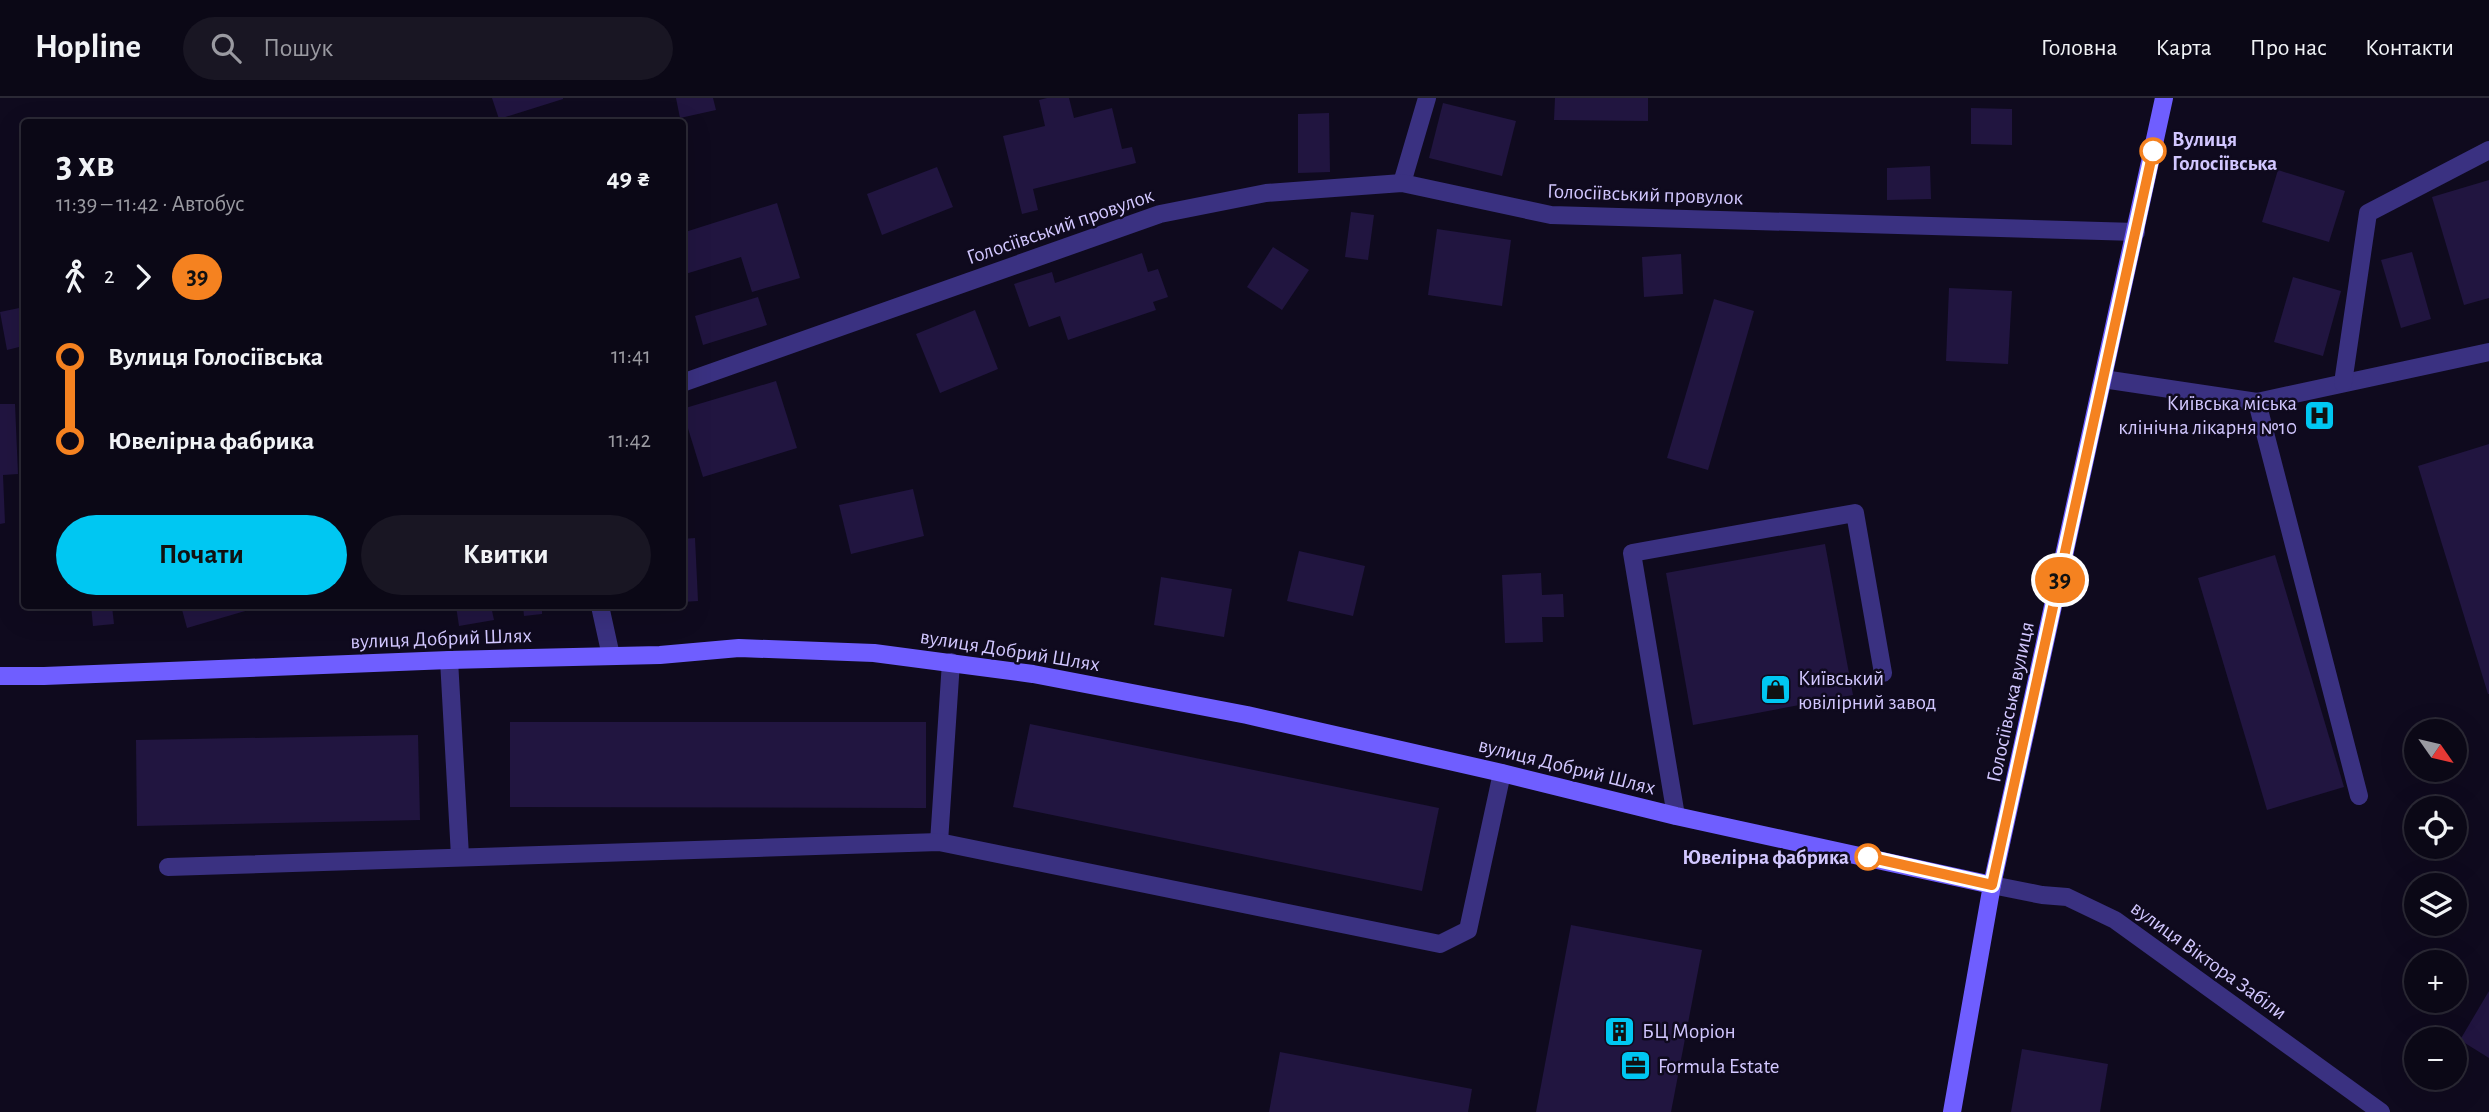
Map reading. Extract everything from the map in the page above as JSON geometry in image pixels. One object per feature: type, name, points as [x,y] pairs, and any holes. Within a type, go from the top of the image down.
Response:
[{"type":"street","points":[[1402,183],[1427,98]]},
{"type":"street","name":"Голосіївська вулиця","points":[[1952,1112],[1992,885],[2164,98]]},
{"type":"street","points":[[2343,383],[2368,213],[2489,150]]},
{"type":"street","name":"Голосіївський провулок","points":[[686,382],[1160,214],[1266,193],[1402,183],[1551,215],[2136,232]]},
{"type":"street","points":[[2103,379],[2257,402],[2489,352]]},
{"type":"street","points":[[2257,402],[2359,796]]},
{"type":"street","points":[[1676,816],[1632,553],[1855,513],[1883,673]]},
{"type":"street","points":[[601,609],[611,656]]},
{"type":"street","name":"вулиця Добрий Шлях","points":[[0,676],[660,655],[739,648],[874,653],[1047,677],[1247,715],[1676,816],[1992,885]]},
{"type":"street","points":[[449,660],[460,856]]},
{"type":"street","points":[[939,842],[951,662]]},
{"type":"street","points":[[168,866],[939,842],[1440,944],[1468,930],[1502,773]]},
{"type":"street","name":"вулиця Віктора Забіли","points":[[1992,885],[2067,897],[2115,920],[2381,1112]]},
{"type":"building","points":[[492,98],[563,98],[563,99],[499,119]]},
{"type":"building","points":[[676,98],[713,98],[716,110],[680,118]]},
{"type":"building","points":[[1069,98],[1074,118],[1112,108],[1122,149],[1132,147],[1136,163],[1033,189],[1038,210],[1022,214],[1003,136],[1045,126],[1039,100]]},
{"type":"building","points":[[1555,98],[1648,98],[1648,121],[1554,120]]},
{"type":"building","points":[[1443,103],[1516,121],[1502,176],[1429,158]]},
{"type":"building","points":[[1971,108],[2012,109],[2012,145],[1971,144]]},
{"type":"building","points":[[1329,113],[1330,172],[1298,173],[1298,114]]},
{"type":"building","points":[[1930,166],[1931,199],[1887,200],[1887,168]]},
{"type":"building","points":[[937,167],[953,207],[882,235],[867,194]]},
{"type":"building","points":[[2278,170],[2345,191],[2329,242],[2262,222]]},
{"type":"building","points":[[2489,180],[2489,298],[2464,305],[2432,197]]},
{"type":"building","points":[[777,203],[800,278],[752,292],[741,257],[686,274],[686,232]]},
{"type":"building","points":[[1351,212],[1374,215],[1368,260],[1345,257]]},
{"type":"building","points":[[1437,229],[1511,240],[1502,306],[1428,295]]},
{"type":"building","points":[[1273,247],[1309,270],[1282,310],[1247,287]]},
{"type":"building","points":[[2412,252],[2431,319],[2401,328],[2381,260]]},
{"type":"building","points":[[1142,253],[1148,272],[1158,269],[1168,297],[1153,302],[1156,310],[1068,340],[1060,316],[1029,327],[1014,284],[1052,272],[1055,283]]},
{"type":"building","points":[[1681,254],[1683,294],[1644,297],[1642,257]]},
{"type":"building","points":[[2293,277],[2341,291],[2323,356],[2274,342]]},
{"type":"building","points":[[1949,288],[2012,291],[2008,364],[1946,361]]},
{"type":"building","points":[[758,297],[767,325],[703,345],[695,316]]},
{"type":"building","points":[[1714,299],[1754,311],[1708,470],[1667,458]]},
{"type":"building","points":[[21,308],[21,359],[19,347],[7,350],[0,312]]},
{"type":"building","points":[[975,310],[998,369],[940,393],[916,334]]},
{"type":"building","points":[[776,381],[797,448],[703,477],[686,422],[686,408]]},
{"type":"building","points":[[0,404],[15,404],[18,474],[3,475],[5,523],[0,524]]},
{"type":"building","points":[[2489,444],[2489,694],[2488,694],[2418,466]]},
{"type":"building","points":[[913,489],[924,536],[851,554],[839,505]]},
{"type":"building","points":[[695,538],[698,601],[686,602],[686,539]]},
{"type":"building","points":[[1825,544],[1853,695],[1693,725],[1666,573]]},
{"type":"building","points":[[1299,551],[1365,566],[1353,616],[1287,601]]},
{"type":"building","points":[[2275,555],[2344,787],[2267,810],[2198,578]]},
{"type":"building","points":[[1541,573],[1542,595],[1563,594],[1564,617],[1542,617],[1543,642],[1505,643],[1502,575]]},
{"type":"building","points":[[1161,577],[1232,589],[1224,637],[1154,625]]},
{"type":"building","points":[[91,609],[112,609],[114,624],[93,626]]},
{"type":"building","points":[[182,609],[252,609],[187,628]]},
{"type":"building","points":[[456,609],[492,609],[494,620],[459,626]]},
{"type":"building","points":[[523,609],[542,609],[542,614],[524,616]]},
{"type":"building","points":[[510,722],[926,722],[926,808],[510,807]]},
{"type":"building","points":[[1030,724],[1439,808],[1422,891],[1013,807]]},
{"type":"building","points":[[418,735],[420,820],[137,826],[136,740]]},
{"type":"building","name":"БЦ Моріон","points":[[1571,925],[1702,950],[1671,1112],[1536,1112]]},
{"type":"building","points":[[2489,991],[2489,1058],[2467,1044],[2467,1028]]},
{"type":"building","points":[[2022,1049],[2108,1064],[2100,1112],[2011,1112]]},
{"type":"building","points":[[1280,1052],[1472,1089],[1468,1112],[1269,1112]]},
{"type":"bus line","name":"39","points":[[1868,857],[1992,885],[2153,151]]},
{"type":"place","name":"Вулиця Голосіївська","points":[[2153,151]]},
{"type":"place","name":"Київська міська клінічна лікарня №10","points":[[2320,415]]},
{"type":"place","name":"Київський ювілірний завод","points":[[1775,690]]},
{"type":"place","name":"Ювелірна фабрика","points":[[1868,857]]},
{"type":"place","name":"БЦ Моріон","points":[[1619,1031]]},
{"type":"place","name":"Formula Estate","points":[[1635,1066]]}]
